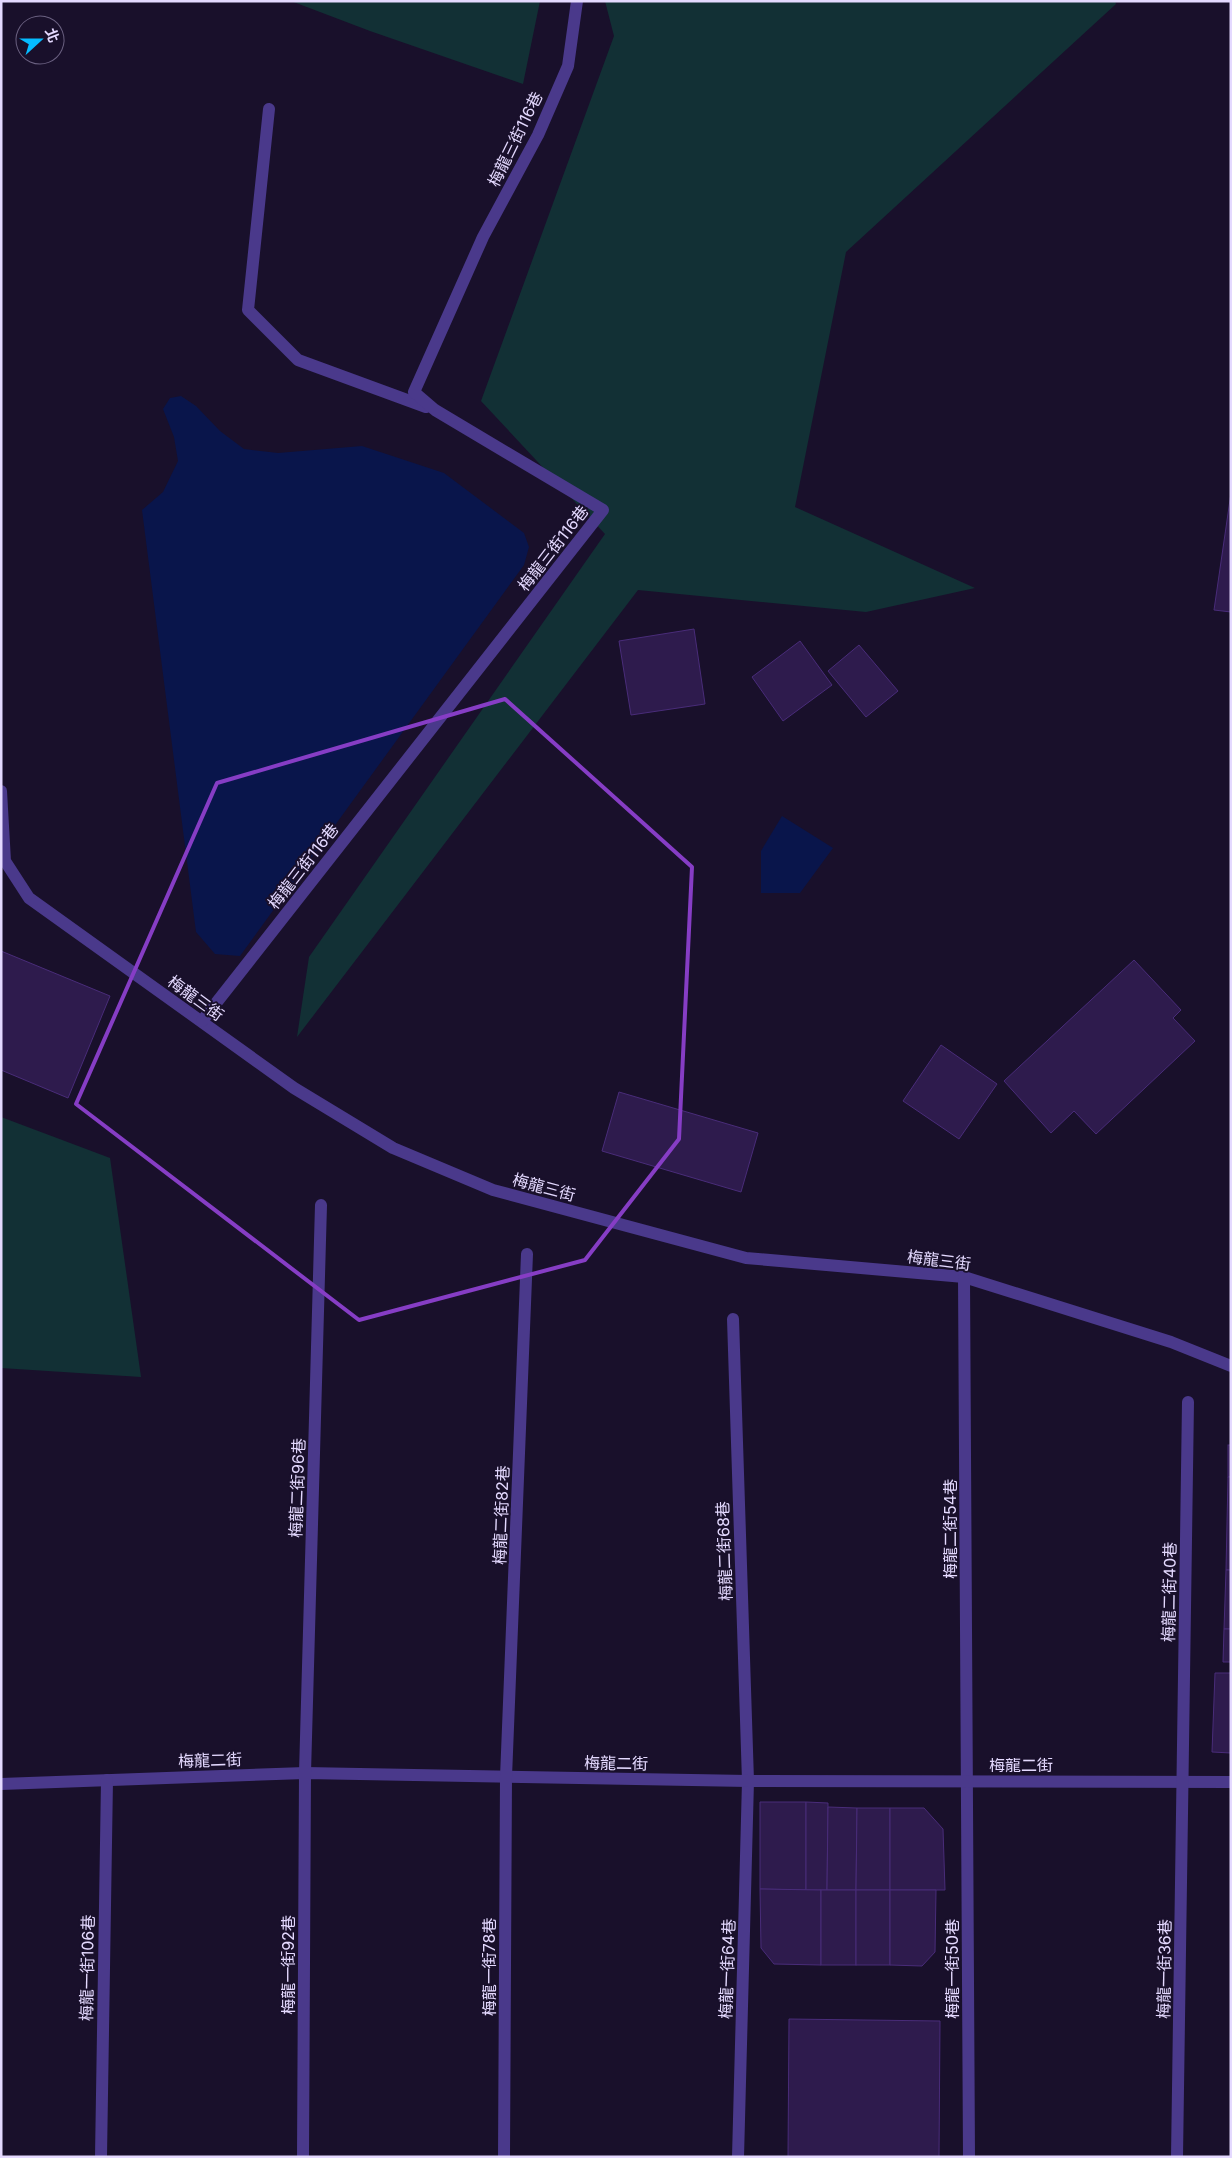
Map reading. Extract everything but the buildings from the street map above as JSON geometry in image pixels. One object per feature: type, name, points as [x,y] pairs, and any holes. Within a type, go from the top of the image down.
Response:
[{"type":"street","name":"梅龍三街116巷","points":[[202,1021],[603,510],[435,410],[414,392],[483,237],[538,134],[568,66],[577,1]]},
{"type":"street","points":[[269,109],[248,310],[298,360],[435,410]]},
{"type":"street","name":"梅龍三街","points":[[1,791],[5,861],[29,898],[294,1088],[393,1148],[493,1190],[746,1258],[964,1277],[1171,1342],[1231,1366]]},
{"type":"street","name":"梅龍二街96巷","points":[[305,1773],[321,1205]]},
{"type":"street","name":"梅龍二街82巷","points":[[506,1777],[527,1254]]},
{"type":"street","name":"梅龍二街54巷","points":[[964,1277],[968,1781]]},
{"type":"street","name":"梅龍二街68巷","points":[[733,1319],[748,1782]]},
{"type":"street","name":"梅龍二街40巷","points":[[1183,1782],[1188,1402]]},
{"type":"street","name":"梅龍二街","points":[[1,1784],[305,1773],[748,1782],[1231,1782]]},
{"type":"street","name":"梅龍一街92巷","points":[[303,2157],[305,1773]]},
{"type":"street","name":"梅龍一街78巷","points":[[504,2157],[506,1777]]},
{"type":"street","name":"梅龍一街106巷","points":[[101,2157],[107,1780]]},
{"type":"street","name":"梅龍一街50巷","points":[[968,1781],[969,2157]]},
{"type":"street","name":"梅龍一街64巷","points":[[738,2157],[748,1782]]},
{"type":"street","name":"梅龍一街36巷","points":[[1177,2157],[1183,1782]]},
{"type":"highlighted area","points":[[505,699],[692,867],[679,1139],[585,1260],[359,1320],[76,1104],[217,783]]},
{"type":"green space","points":[[291,1],[540,1],[523,84],[370,31]]},
{"type":"green space","points":[[605,1],[1115,1],[1116,4],[846,252],[795,507],[975,588],[866,612],[638,590],[297,1037],[309,957],[605,534],[481,401],[614,36]]},
{"type":"green space","points":[[1,1117],[110,1158],[141,1377],[1,1368]]},
{"type":"shaded area","points":[[181,396],[196,406],[220,431],[244,449],[278,453],[362,446],[444,473],[524,533],[529,547],[524,565],[240,956],[215,954],[196,932],[142,510],[163,492],[178,461],[174,437],[163,409],[170,398]]},
{"type":"shaded area","points":[[782,816],[833,848],[800,893],[761,893],[761,851]]}]
